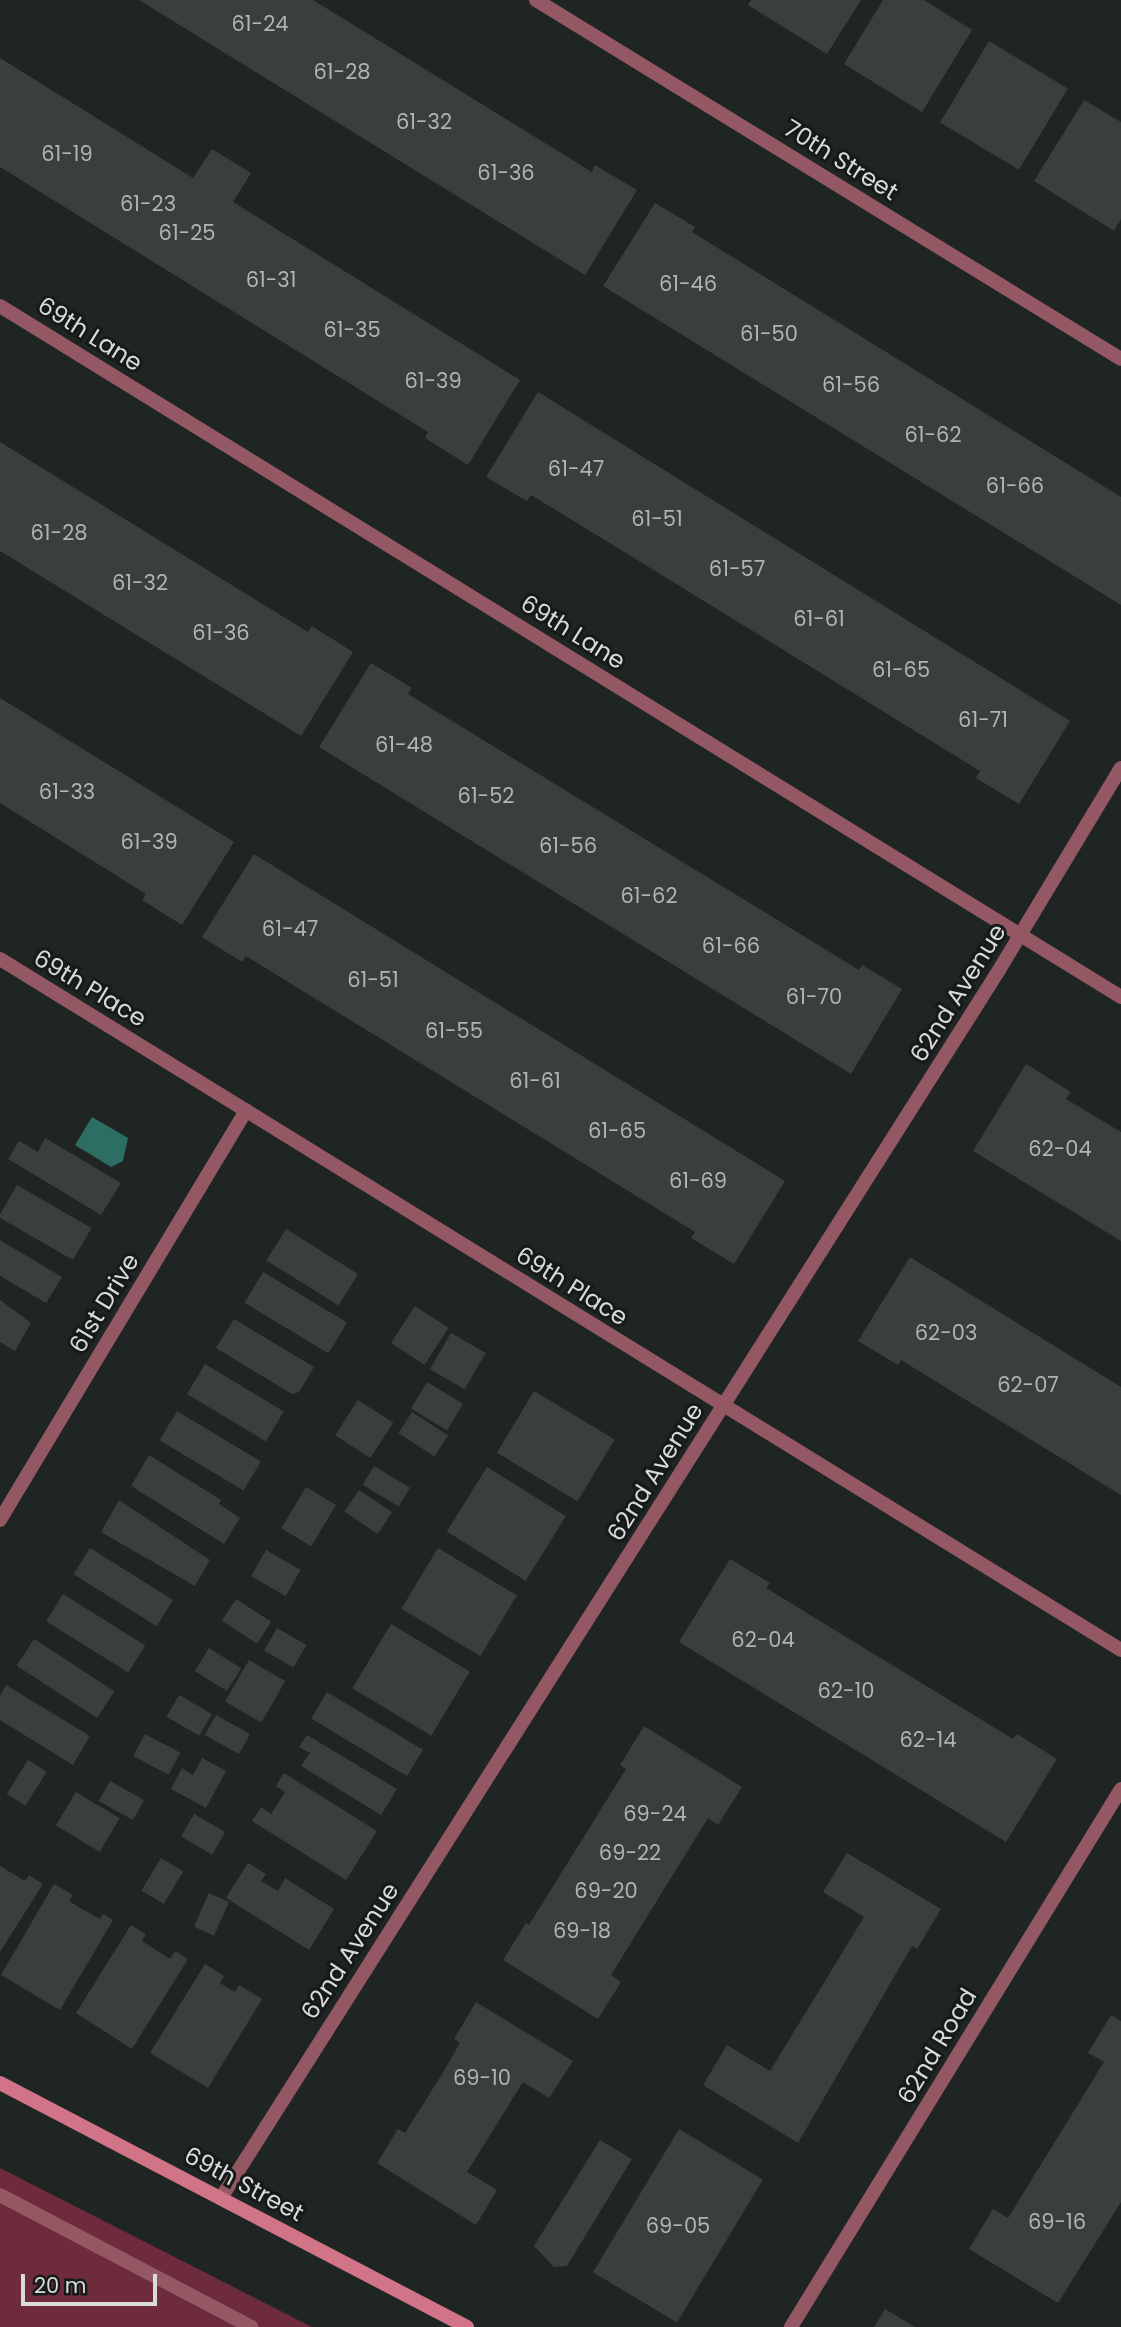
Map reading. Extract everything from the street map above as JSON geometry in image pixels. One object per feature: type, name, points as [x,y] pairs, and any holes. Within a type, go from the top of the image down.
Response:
[{"type":"main road","name":"69th Street","points":[[0,2083],[467,2327]]},
{"type":"street","name":"70th Street","points":[[537,0],[1121,359]]},
{"type":"street","name":"69th Lane","points":[[0,306],[1121,997]]},
{"type":"street","name":"62nd Avenue","points":[[222,2198],[1021,935],[1121,768]]},
{"type":"street","name":"69th Place","points":[[0,959],[1121,1650]]},
{"type":"street","name":"61st Drive","points":[[0,1520],[246,1110]]},
{"type":"street","name":"62nd Road","points":[[791,2327],[1121,1788]]},
{"type":"street","points":[[0,2194],[251,2327]]},
{"type":"shaded area","points":[[92,1117],[128,1138],[123,1161],[111,1167],[75,1145]]},
{"type":"shaded area","points":[[0,2168],[312,2327],[0,2327]]},
{"type":"building","points":[[139,0],[313,0],[592,172],[595,165],[637,190],[585,275]]},
{"type":"building","points":[[751,0],[861,0],[827,54],[748,5]]},
{"type":"building","points":[[883,0],[924,0],[972,30],[922,112],[844,64]]},
{"type":"building","points":[[989,41],[1068,88],[1019,170],[940,122]]},
{"type":"building","points":[[0,58],[193,178],[212,149],[251,173],[233,202],[520,380],[468,465],[425,438],[428,432],[0,167]]},
{"type":"building","points":[[1084,100],[1121,122],[1121,219],[1114,231],[1034,181]]},
{"type":"building","points":[[655,203],[695,227],[692,232],[1121,497],[1121,605],[603,286]]},
{"type":"building","points":[[538,392],[1070,721],[1019,804],[976,778],[980,771],[613,545],[531,495],[527,501],[486,477]]},
{"type":"building","points":[[0,442],[308,632],[312,626],[353,652],[301,736],[0,551]]},
{"type":"building","points":[[371,663],[412,688],[408,694],[859,970],[862,965],[902,989],[851,1074],[319,747]]},
{"type":"building","points":[[0,698],[234,842],[182,925],[142,900],[146,894],[0,803]]},
{"type":"building","points":[[254,854],[785,1181],[734,1264],[691,1238],[695,1232],[246,956],[242,962],[202,937]]},
{"type":"building","points":[[1026,1064],[1071,1092],[1066,1099],[1121,1132],[1121,1241],[973,1151]]},
{"type":"building","points":[[45,1138],[121,1183],[101,1215],[8,1159],[19,1141],[38,1152]]},
{"type":"building","points":[[17,1185],[91,1228],[73,1260],[0,1218]]},
{"type":"building","points":[[286,1229],[358,1274],[338,1305],[266,1260]]},
{"type":"building","points":[[0,1240],[62,1277],[46,1303],[0,1276]]},
{"type":"building","points":[[910,1257],[1121,1387],[1121,1495],[901,1360],[898,1365],[858,1341]]},
{"type":"building","points":[[263,1272],[347,1322],[328,1353],[244,1303]]},
{"type":"building","points":[[0,1300],[31,1323],[15,1351],[0,1342]]},
{"type":"building","points":[[415,1306],[449,1328],[425,1365],[391,1343]]},
{"type":"building","points":[[234,1319],[314,1367],[299,1392],[292,1394],[216,1348]]},
{"type":"building","points":[[451,1333],[486,1353],[465,1389],[430,1369]]},
{"type":"building","points":[[205,1364],[284,1411],[266,1441],[187,1394]]},
{"type":"building","points":[[427,1382],[463,1404],[447,1430],[411,1409]]},
{"type":"building","points":[[534,1391],[615,1439],[577,1501],[497,1453]]},
{"type":"building","points":[[358,1400],[393,1423],[370,1458],[335,1435]]},
{"type":"building","points":[[177,1411],[261,1461],[243,1491],[159,1440]]},
{"type":"building","points":[[412,1412],[448,1435],[434,1456],[398,1433]]},
{"type":"building","points":[[149,1455],[221,1500],[219,1504],[240,1518],[224,1544],[131,1486]]},
{"type":"building","points":[[374,1466],[410,1488],[399,1506],[363,1485]]},
{"type":"building","points":[[487,1467],[566,1516],[526,1581],[447,1531]]},
{"type":"building","points":[[306,1487],[336,1505],[311,1546],[281,1528]]},
{"type":"building","points":[[359,1490],[392,1512],[378,1534],[344,1512]]},
{"type":"building","points":[[119,1500],[210,1560],[195,1586],[101,1532]]},
{"type":"building","points":[[90,1548],[173,1600],[157,1626],[74,1574]]},
{"type":"building","points":[[438,1548],[517,1595],[480,1656],[401,1609]]},
{"type":"building","points":[[266,1550],[301,1570],[286,1596],[251,1576]]},
{"type":"building","points":[[730,1559],[770,1583],[766,1588],[1013,1739],[1017,1734],[1057,1759],[1006,1842],[679,1642]]},
{"type":"building","points":[[63,1594],[145,1645],[128,1673],[46,1621]]},
{"type":"building","points":[[236,1599],[271,1622],[257,1644],[222,1621]]},
{"type":"building","points":[[391,1624],[470,1671],[431,1736],[352,1688]]},
{"type":"building","points":[[277,1628],[306,1645],[293,1668],[264,1651]]},
{"type":"building","points":[[34,1639],[115,1691],[97,1718],[17,1666]]},
{"type":"building","points":[[209,1648],[241,1668],[227,1691],[195,1671]]},
{"type":"building","points":[[249,1660],[285,1681],[261,1723],[225,1702]]},
{"type":"building","points":[[6,1685],[90,1736],[73,1765],[0,1720],[0,1696]]},
{"type":"building","points":[[327,1692],[423,1750],[407,1776],[311,1719]]},
{"type":"building","points":[[179,1695],[212,1714],[199,1736],[166,1717]]},
{"type":"building","points":[[216,1715],[250,1734],[239,1754],[205,1735]]},
{"type":"building","points":[[644,1726],[742,1787],[718,1825],[708,1818],[611,1975],[621,1982],[598,2019],[503,1960],[526,1923],[529,1925],[626,1769],[620,1765]]},
{"type":"building","points":[[145,1734],[180,1753],[169,1775],[133,1756]]},
{"type":"building","points":[[307,1735],[397,1789],[381,1815],[301,1766],[310,1753],[299,1747]]},
{"type":"building","points":[[202,1758],[226,1771],[206,1808],[171,1789],[182,1768],[193,1775]]},
{"type":"building","points":[[28,1760],[47,1772],[25,1806],[7,1794]]},
{"type":"building","points":[[284,1773],[377,1831],[346,1880],[252,1821],[261,1807],[271,1814],[285,1792],[276,1786]]},
{"type":"building","points":[[110,1781],[144,1800],[133,1820],[99,1801]]},
{"type":"building","points":[[76,1792],[120,1818],[100,1852],[56,1825]]},
{"type":"building","points":[[194,1814],[225,1832],[212,1855],[181,1837]]},
{"type":"building","points":[[847,1853],[941,1909],[917,1949],[912,1946],[798,2143],[703,2085],[727,2045],[770,2071],[864,1917],[823,1892]]},
{"type":"building","points":[[161,1858],[183,1871],[164,1904],[141,1891]]},
{"type":"building","points":[[248,1863],[266,1874],[261,1881],[278,1891],[285,1878],[334,1909],[309,1950],[226,1898]]},
{"type":"building","points":[[0,1866],[25,1881],[29,1875],[43,1884],[0,1952]]},
{"type":"building","points":[[54,1884],[73,1895],[69,1901],[80,1908],[100,1919],[103,1914],[113,1920],[60,2010],[1,1975]]},
{"type":"building","points":[[209,1893],[229,1902],[214,1936],[194,1927]]},
{"type":"building","points":[[131,1925],[146,1934],[142,1941],[170,1959],[175,1951],[188,1959],[132,2049],[76,2013]]},
{"type":"building","points":[[205,1964],[224,1976],[220,1983],[235,1992],[239,1985],[262,1999],[208,2088],[150,2053]]},
{"type":"building","points":[[476,2002],[573,2061],[549,2098],[523,2082],[467,2172],[497,2190],[476,2225],[377,2163],[398,2129],[405,2133],[442,2074],[460,2043],[454,2039]]},
{"type":"building","points":[[1111,2015],[1121,2021],[1121,2202],[1058,2303],[969,2249],[993,2209],[1008,2218],[1104,2062],[1088,2053]]},
{"type":"building","points":[[679,2129],[763,2179],[677,2323],[593,2272]]},
{"type":"building","points":[[600,2140],[632,2159],[567,2266],[554,2267],[534,2246]]},
{"type":"building","points":[[885,2309],[915,2327],[874,2327]]}]
